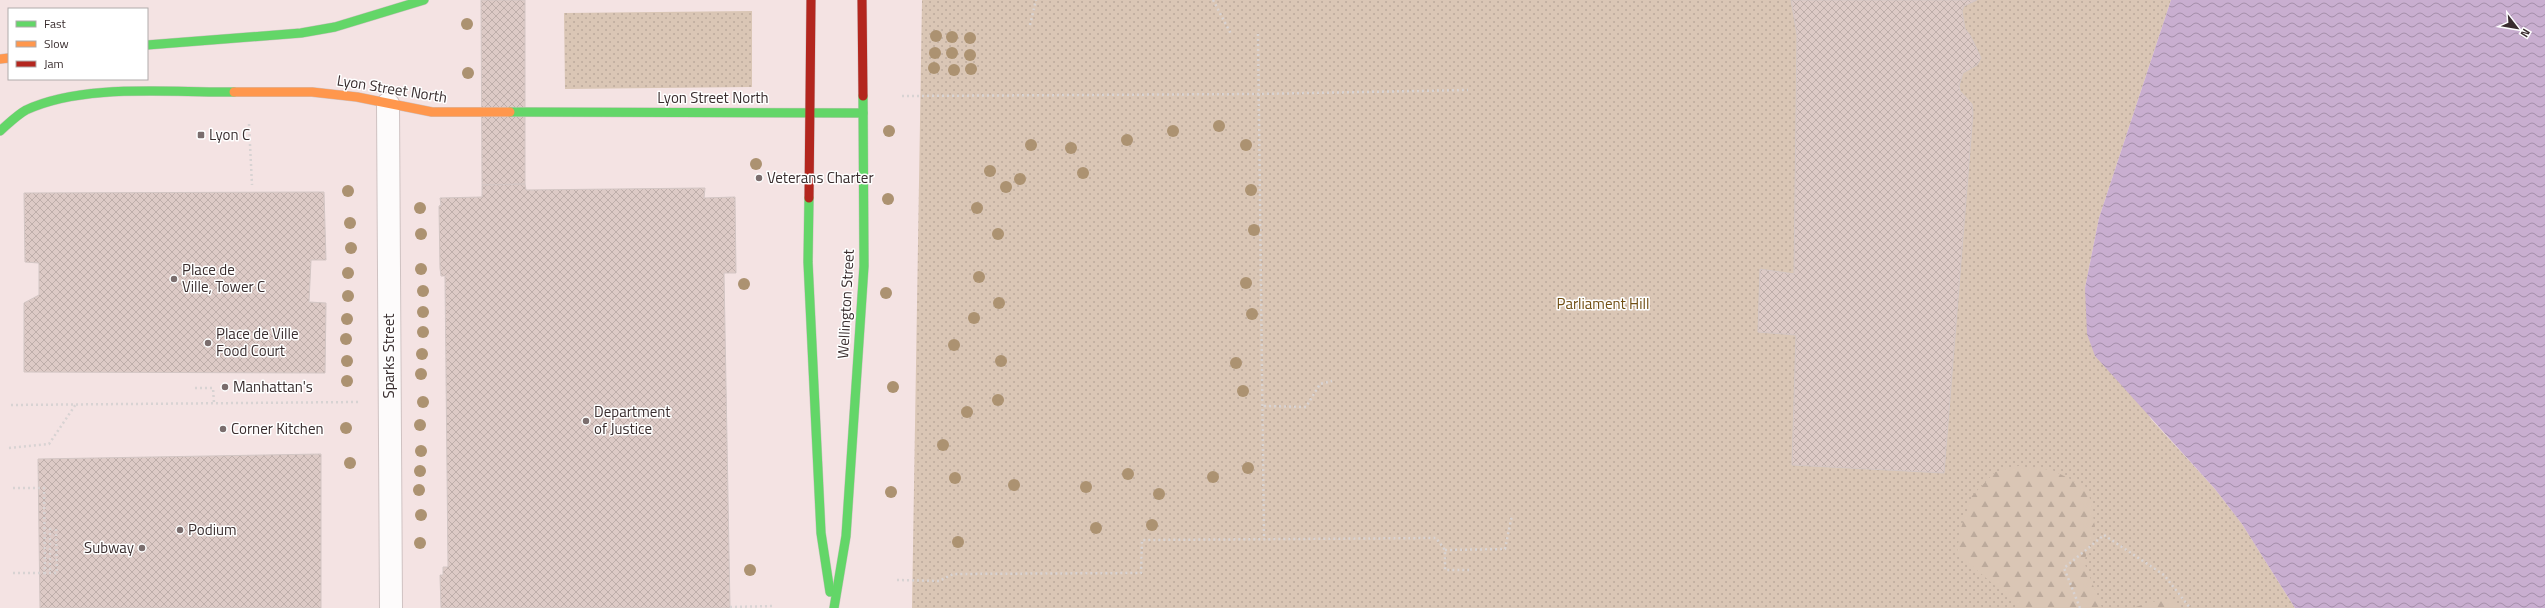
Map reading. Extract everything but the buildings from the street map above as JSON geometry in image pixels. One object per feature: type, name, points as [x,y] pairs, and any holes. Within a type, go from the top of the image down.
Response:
[{"type":"main road","points":[[148,45],[301,33],[335,27],[389,6],[424,0]]},
{"type":"main road","name":"Wellington Street","points":[[811,0],[808,112],[808,262],[821,533],[833,608]]},
{"type":"main road","name":"Wellington Street","points":[[833,608],[846,536],[864,266],[862,0]]},
{"type":"main road","name":"Lyon Street North","points":[[0,132],[25,111],[57,99],[84,93],[312,92],[356,97],[432,112],[863,113]]},
{"type":"street","name":"Sparks Street","points":[[388,104],[391,608]]},
{"type":"path","points":[[1030,25],[1036,0]]},
{"type":"path","points":[[1213,0],[1231,34]]},
{"type":"path","points":[[1258,34],[1264,406],[1264,539]]},
{"type":"path","points":[[902,96],[1258,94],[1468,90]]},
{"type":"path","points":[[249,124],[252,185]]},
{"type":"path","points":[[1264,406],[1306,407],[1320,384],[1332,381]]},
{"type":"path","points":[[195,388],[213,388],[214,403]]},
{"type":"path","points":[[12,405],[351,402]]},
{"type":"path","points":[[9,448],[50,444],[76,404]]},
{"type":"path","points":[[12,488],[44,488],[46,573]]},
{"type":"path","points":[[1445,550],[1505,549],[1512,515]]},
{"type":"path","points":[[50,528],[50,573]]},
{"type":"path","points":[[14,573],[57,573],[56,528]]},
{"type":"path","points":[[2080,608],[2064,568],[2104,536],[2164,575],[2190,608]]},
{"type":"path","points":[[897,580],[939,581],[953,574],[1141,573],[1142,540],[1436,538],[1445,550],[1445,570],[1470,570]]},
{"type":"path","points":[[730,607],[775,606]]},
{"type":"green space","name":"Parliament Hill","points":[[922,0],[2171,0],[2099,218],[2085,288],[2151,419],[2215,489],[2242,524],[2295,608],[912,608]]},
{"type":"green space","points":[[752,11],[752,87],[565,89],[564,13]]},
{"type":"green space","points":[[2018,466],[2052,470],[2088,488],[2095,527],[2084,562],[2102,608],[2021,608],[1957,553],[1960,531],[1972,496],[1995,472]]},
{"type":"green space","points":[[2173,600],[2178,608],[2133,608],[2150,602]]},
{"type":"water","points":[[2171,0],[2545,0],[2545,608],[2295,608],[2242,524],[2215,489],[2095,356],[2087,334],[2085,288],[2099,218]]},
{"type":"traffic: fast","points":[[148,45],[301,33],[335,27],[424,0]]},
{"type":"traffic: fast","points":[[0,131],[26,110],[49,102],[74,96],[128,91],[234,92]]},
{"type":"traffic: fast","points":[[834,608],[846,536],[864,266],[863,96]]},
{"type":"traffic: fast","points":[[510,112],[863,113]]},
{"type":"traffic: fast","points":[[809,198],[808,262],[821,533],[830,592]]},
{"type":"traffic: slow","points":[[0,59],[8,58]]},
{"type":"traffic: slow","points":[[234,92],[312,92],[357,97],[432,112],[510,112]]},
{"type":"traffic: jam","points":[[809,198],[811,0]]},
{"type":"traffic: jam","points":[[862,0],[863,96]]},
{"type":"place","name":"Lyon C","points":[[201,135]]},
{"type":"place","name":"Veterans Charter","points":[[759,178]]},
{"type":"place","name":"Place de Ville, Tower C","points":[[174,279]]},
{"type":"place","name":"Place de Ville Food Court","points":[[208,343]]},
{"type":"place","name":"Manhattan's","points":[[225,387]]},
{"type":"place","name":"Department of Justice","points":[[586,421]]},
{"type":"place","name":"Corner Kitchen","points":[[223,429]]},
{"type":"place","name":"Podium","points":[[180,530]]},
{"type":"place","name":"Subway","points":[[142,548]]}]
